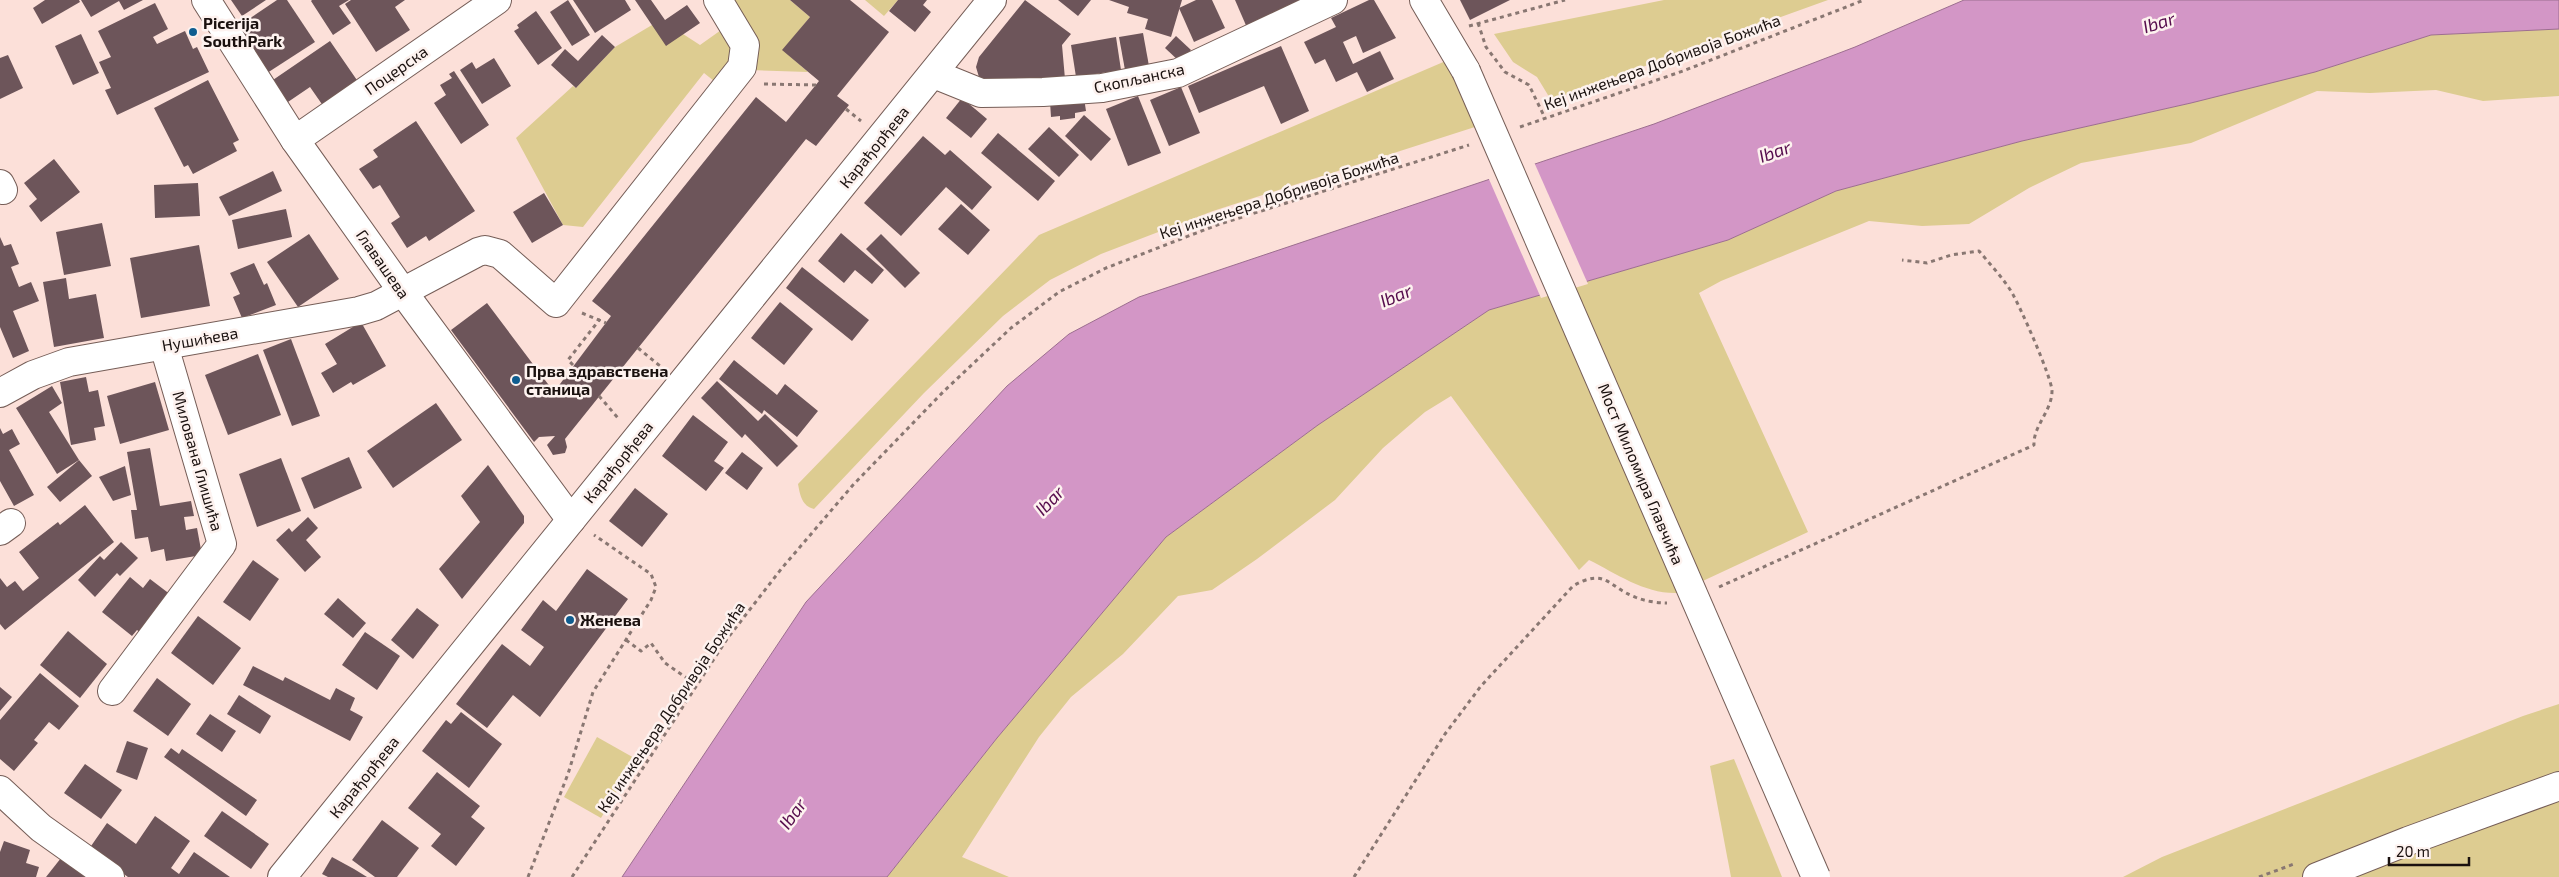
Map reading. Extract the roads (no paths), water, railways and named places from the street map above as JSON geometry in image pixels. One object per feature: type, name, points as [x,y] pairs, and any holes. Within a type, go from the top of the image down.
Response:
[{"type":"street","name":"Главашева","points":[[206,0],[295,140],[402,292],[571,520]]},
{"type":"street","name":"Поцерска","points":[[295,140],[496,0]]},
{"type":"street","name":"Нушићева","points":[[0,393],[33,375],[69,362],[359,311],[402,292],[485,250],[500,254],[556,302],[742,67],[746,45],[718,0]]},
{"type":"street","name":"Скопљанска","points":[[934,74],[980,93],[1043,92],[1102,88],[1178,72],[1333,0]]},
{"type":"street","name":"Мост Миломира Главчића","points":[[1424,0],[1466,70],[1816,877]]},
{"type":"street","name":"Карађорђева","points":[[282,877],[934,74],[989,1]]},
{"type":"street","name":"Милована Глишића","points":[[112,691],[222,544],[164,346]]},
{"type":"street","points":[[2317,877],[2408,841],[2559,786]]},
{"type":"street","points":[[0,790],[41,828],[110,877]]},
{"type":"water","name":"Ibar","points":[[1964,0],[2559,0],[2559,29],[2431,35],[2315,72],[2191,103],[2022,141],[1836,191],[1728,240],[1489,310],[1318,425],[1166,537],[997,738],[887,877],[622,877],[806,602],[1007,386],[1069,334],[1139,297],[1654,124],[1855,47]]},
{"type":"place","name":"Picerija SouthPark","points":[[193,32]]},
{"type":"place","name":"Прва здравствена станица","points":[[516,380]]},
{"type":"place","name":"Женева","points":[[570,620]]}]
